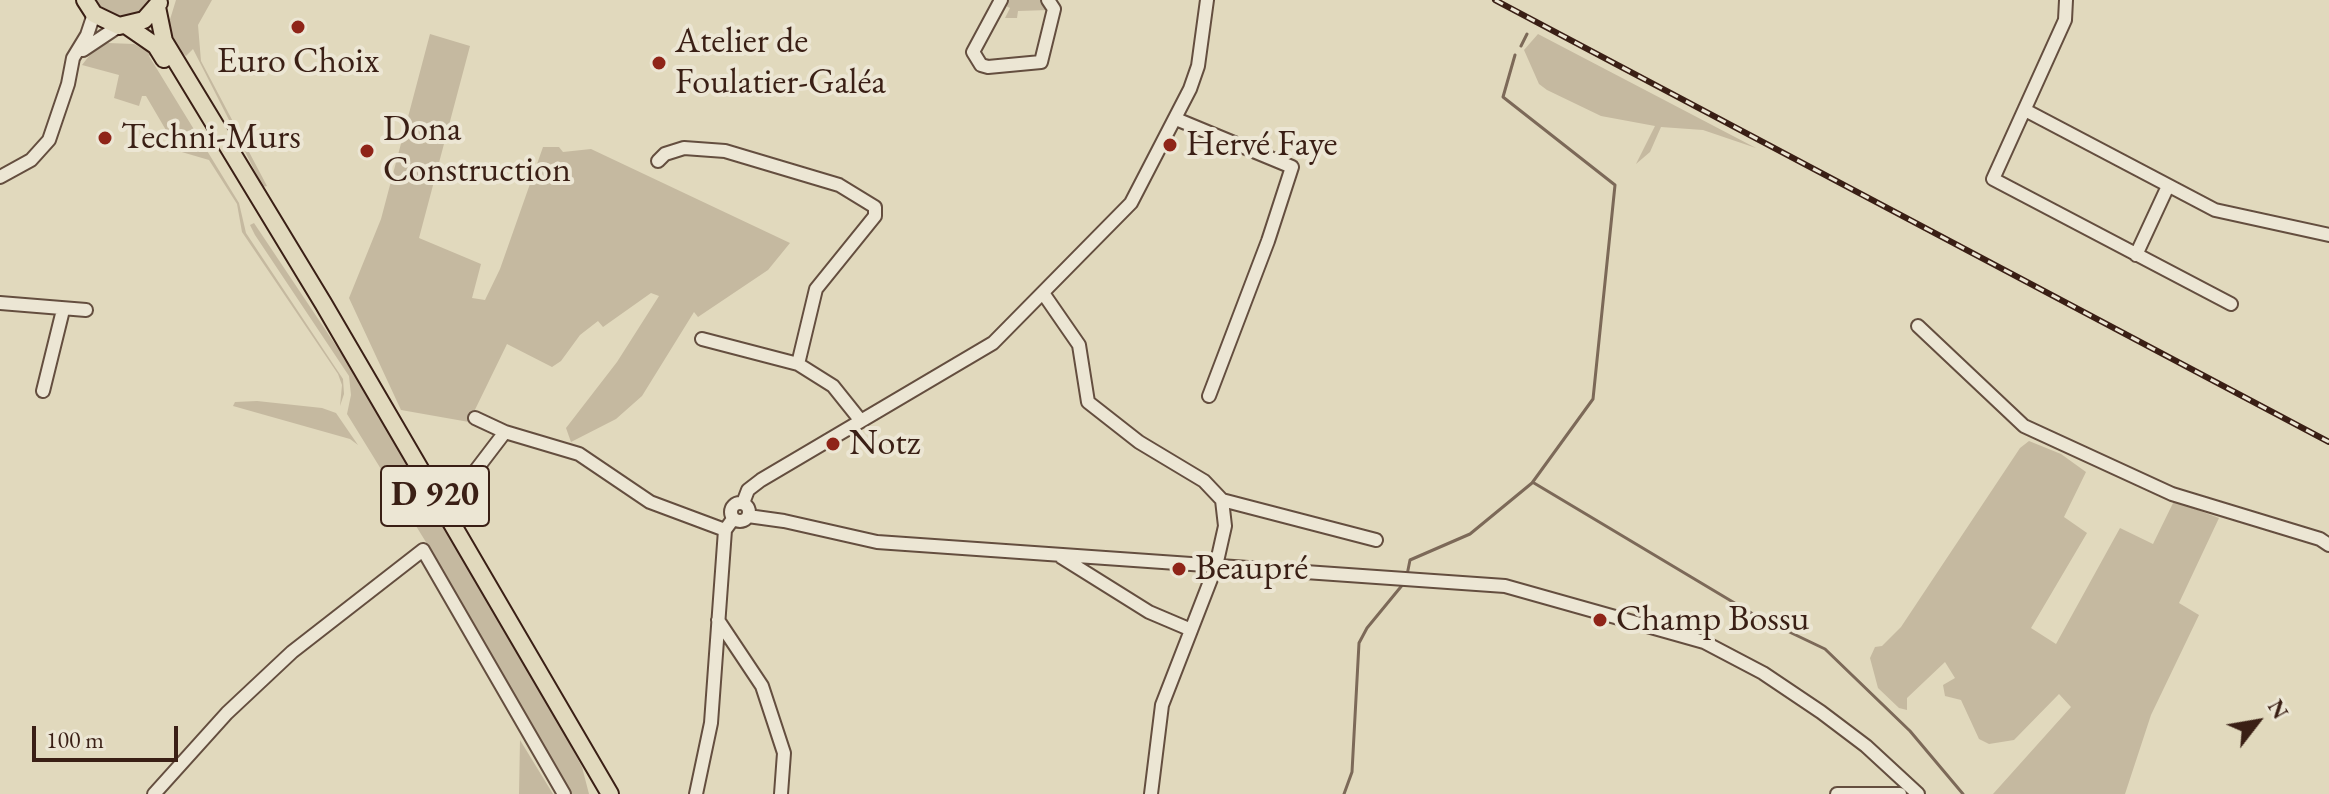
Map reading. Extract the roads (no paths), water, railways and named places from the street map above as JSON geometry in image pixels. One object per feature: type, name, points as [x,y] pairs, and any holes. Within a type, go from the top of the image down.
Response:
[{"type":"main road","points":[[89,7],[123,26],[144,20],[158,3]]},
{"type":"main road","name":"D 920","points":[[158,3],[164,41],[610,794]]},
{"type":"main road","name":"D 920","points":[[123,26],[156,46],[263,219],[332,321]]},
{"type":"street","points":[[1001,0],[974,48],[981,65],[1035,65],[1041,62],[1054,9],[1048,0]]},
{"type":"street","points":[[743,503],[748,490],[761,480],[993,343],[1131,203],[1176,119],[1198,66],[1207,0]]},
{"type":"street","points":[[2066,0],[2065,20],[1993,179],[2231,304]]},
{"type":"street","points":[[0,177],[31,160],[49,140],[89,7]]},
{"type":"street","points":[[72,66],[89,43],[123,26]]},
{"type":"street","points":[[2025,110],[2215,210],[2329,235]]},
{"type":"street","points":[[1176,119],[1292,167],[1268,241],[1209,396]]},
{"type":"street","points":[[658,161],[673,150],[704,147],[771,163],[845,188],[871,204],[876,212],[816,289],[798,364]]},
{"type":"street","points":[[2136,255],[2168,186]]},
{"type":"street","points":[[1043,293],[1079,345],[1088,402],[1139,442],[1204,481],[1222,500],[1376,540]]},
{"type":"street","points":[[0,303],[86,310]]},
{"type":"street","points":[[43,391],[63,310]]},
{"type":"street","points":[[1918,326],[2024,426],[2172,494],[2308,535],[2329,545]]},
{"type":"street","points":[[702,339],[798,364],[833,386],[861,421]]},
{"type":"street","points":[[475,418],[505,432],[579,454],[650,502],[725,530]]},
{"type":"street","points":[[460,491],[505,432]]},
{"type":"street","points":[[1151,794],[1162,705],[1216,566],[1225,526],[1222,500]]},
{"type":"street","points":[[696,794],[711,723],[725,530],[733,519],[733,505],[743,503],[748,507],[748,516]]},
{"type":"street","points":[[733,519],[740,521],[748,516],[877,542],[1505,586],[1704,642],[1763,673],[1821,712],[1866,746],[1918,794]]},
{"type":"street","points":[[154,794],[227,713],[292,652],[423,550],[564,794]]},
{"type":"street","points":[[1059,555],[1149,612],[1189,629]]},
{"type":"street","points":[[718,620],[762,686],[784,753],[781,794]]},
{"type":"street","points":[[1837,794],[1900,794]]},
{"type":"waterway","points":[[1521,46],[1527,34]]},
{"type":"waterway","points":[[1407,575],[1410,560],[1470,534],[1532,483],[1593,399],[1615,185],[1503,97],[1515,55]]},
{"type":"waterway","points":[[1534,483],[1758,617],[1825,649],[1910,731],[1963,794]]},
{"type":"waterway","points":[[1344,794],[1352,772],[1359,643],[1367,628],[1404,583]]},
{"type":"railway","points":[[1495,0],[2329,442]]},
{"type":"place","name":"Euro Choix","points":[[298,27]]},
{"type":"place","name":"Atelier de Foulatier-Galéa","points":[[659,63]]},
{"type":"place","name":"Techni-Murs","points":[[105,138]]},
{"type":"place","name":"Hervé Faye","points":[[1170,145]]},
{"type":"place","name":"Dona Construction","points":[[367,151]]},
{"type":"place","name":"Notz","points":[[833,444]]},
{"type":"place","name":"Beaupré","points":[[1179,569]]},
{"type":"place","name":"Champ Bossu","points":[[1600,620]]}]
